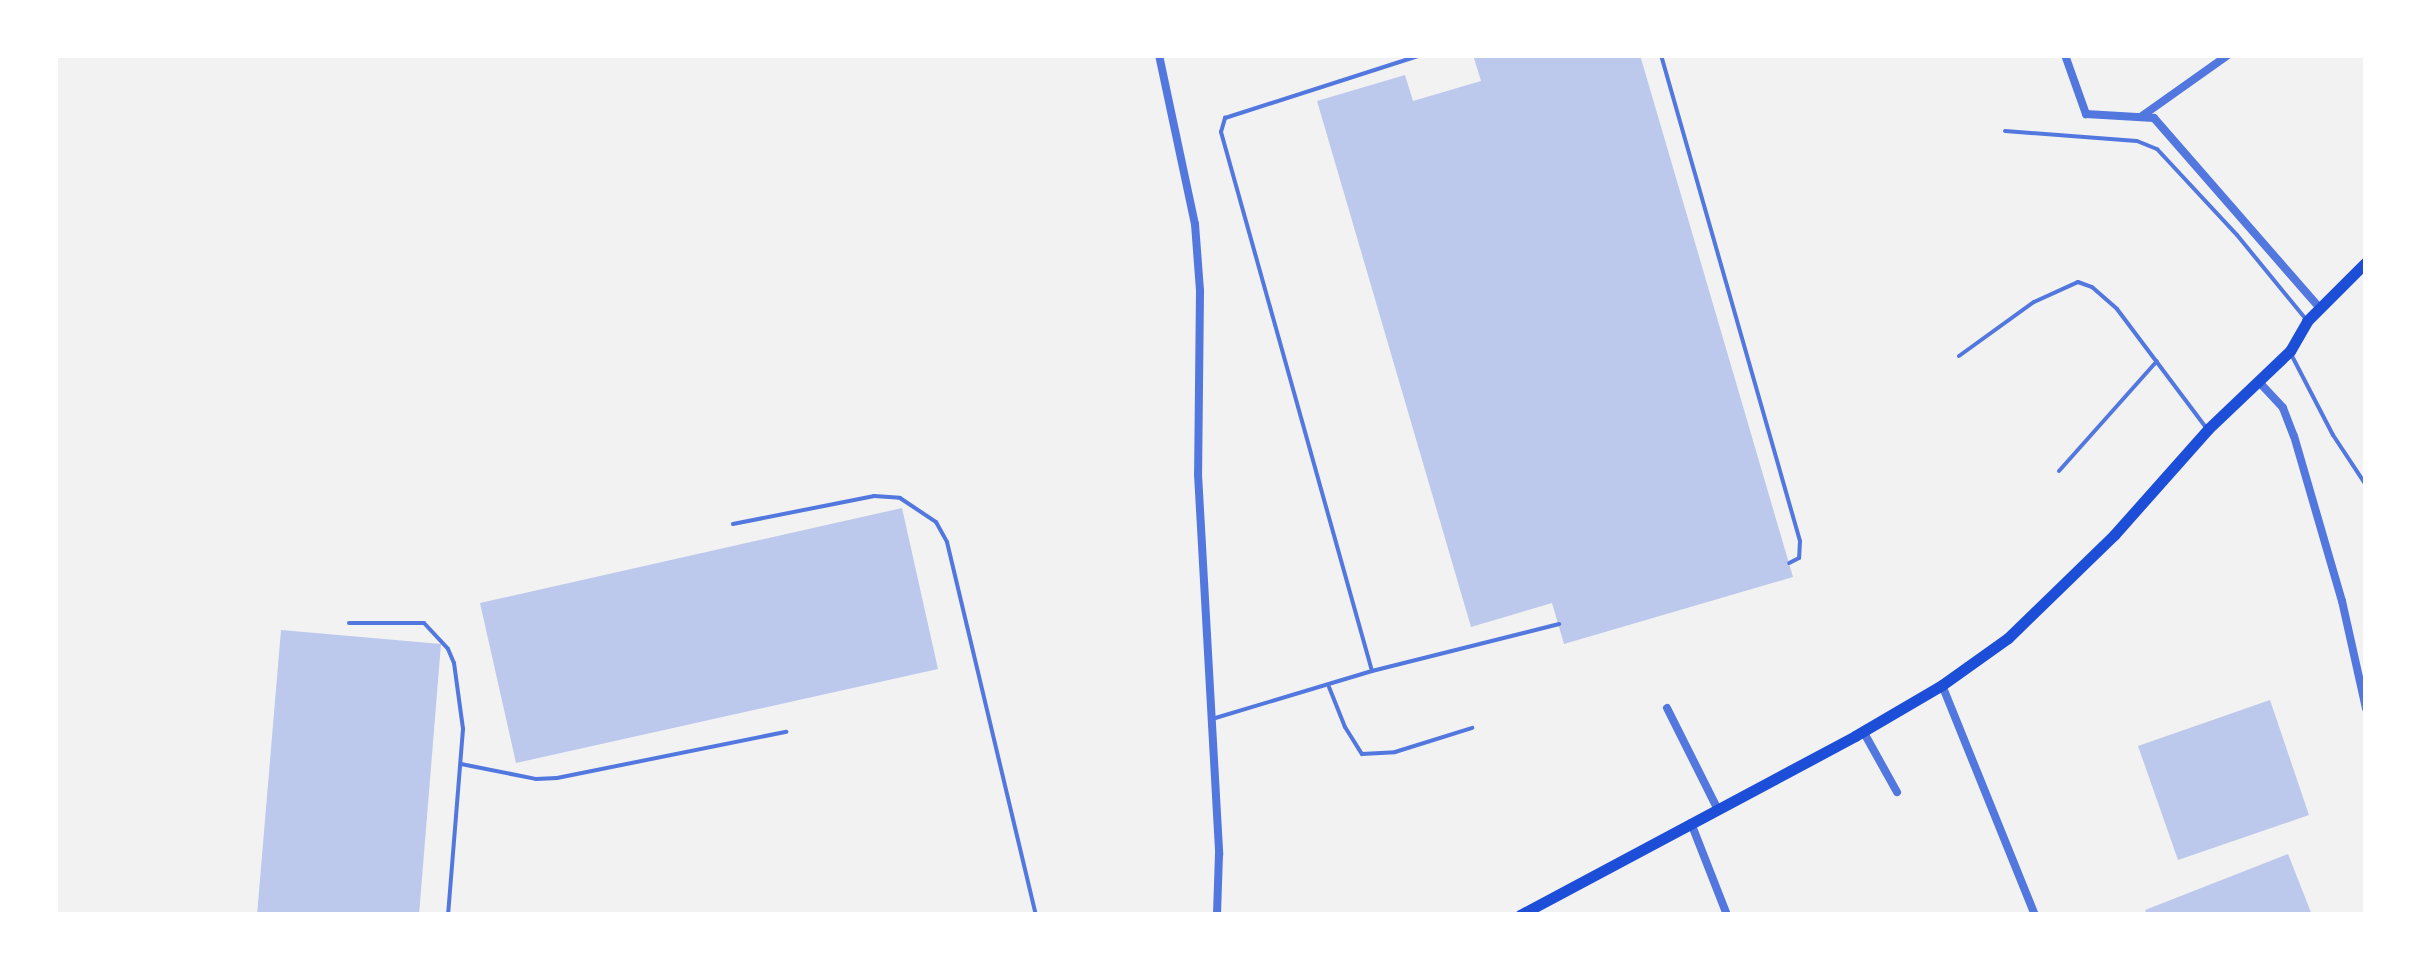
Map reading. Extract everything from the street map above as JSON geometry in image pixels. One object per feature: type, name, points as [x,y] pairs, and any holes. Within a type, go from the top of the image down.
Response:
[{"type":"main road","points":[[1520,915],[1863,732],[1942,685],[2030,619],[2114,534],[2208,429],[2290,351],[2308,321],[2366,262]]},
{"type":"street","points":[[1160,55],[1195,224],[1200,291],[1199,514],[1212,719],[1217,915]]},
{"type":"street","points":[[2066,55],[2086,114],[2154,118],[2320,308]]},
{"type":"street","points":[[2142,116],[2228,55]]},
{"type":"street","points":[[2259,382],[2283,408],[2294,436],[2342,601],[2366,708]]},
{"type":"street","points":[[1942,685],[2035,915]]},
{"type":"street","points":[[1668,708],[1718,808]]},
{"type":"street","points":[[1863,732],[1897,792]]},
{"type":"street","points":[[1691,822],[1727,915]]},
{"type":"lane","points":[[1372,672],[1221,132],[1225,118],[1421,55]]},
{"type":"lane","points":[[1661,55],[1800,541],[1798,558],[1789,563]]},
{"type":"lane","points":[[2005,131],[2137,142],[2157,149],[2237,234],[2308,321]]},
{"type":"lane","points":[[1959,356],[2034,302],[2078,282],[2092,286],[2117,309],[2208,429]]},
{"type":"lane","points":[[2290,351],[2333,435],[2366,484]]},
{"type":"lane","points":[[2059,470],[2156,362]]},
{"type":"lane","points":[[733,524],[874,496],[900,498],[936,522],[947,542],[1036,915]]},
{"type":"lane","points":[[349,623],[424,624],[448,649],[459,683],[461,764],[448,915]]},
{"type":"lane","points":[[1212,719],[1328,684],[1559,624]]},
{"type":"lane","points":[[1328,684],[1345,727],[1362,754],[1395,752],[1472,728]]},
{"type":"lane","points":[[461,764],[536,779],[557,778],[786,732]]},
{"type":"building","points":[[1473,55],[1640,55],[1793,577],[1564,644],[1552,603],[1471,627],[1317,101],[1405,75],[1413,101],[1481,81]]},
{"type":"building","points":[[902,508],[938,669],[516,763],[480,603]]},
{"type":"building","points":[[281,630],[441,644],[419,915],[257,915]]},
{"type":"building","points":[[2270,700],[2309,815],[2178,860],[2138,746]]},
{"type":"building","points":[[2288,854],[2312,915],[2147,915],[2145,910]]}]
